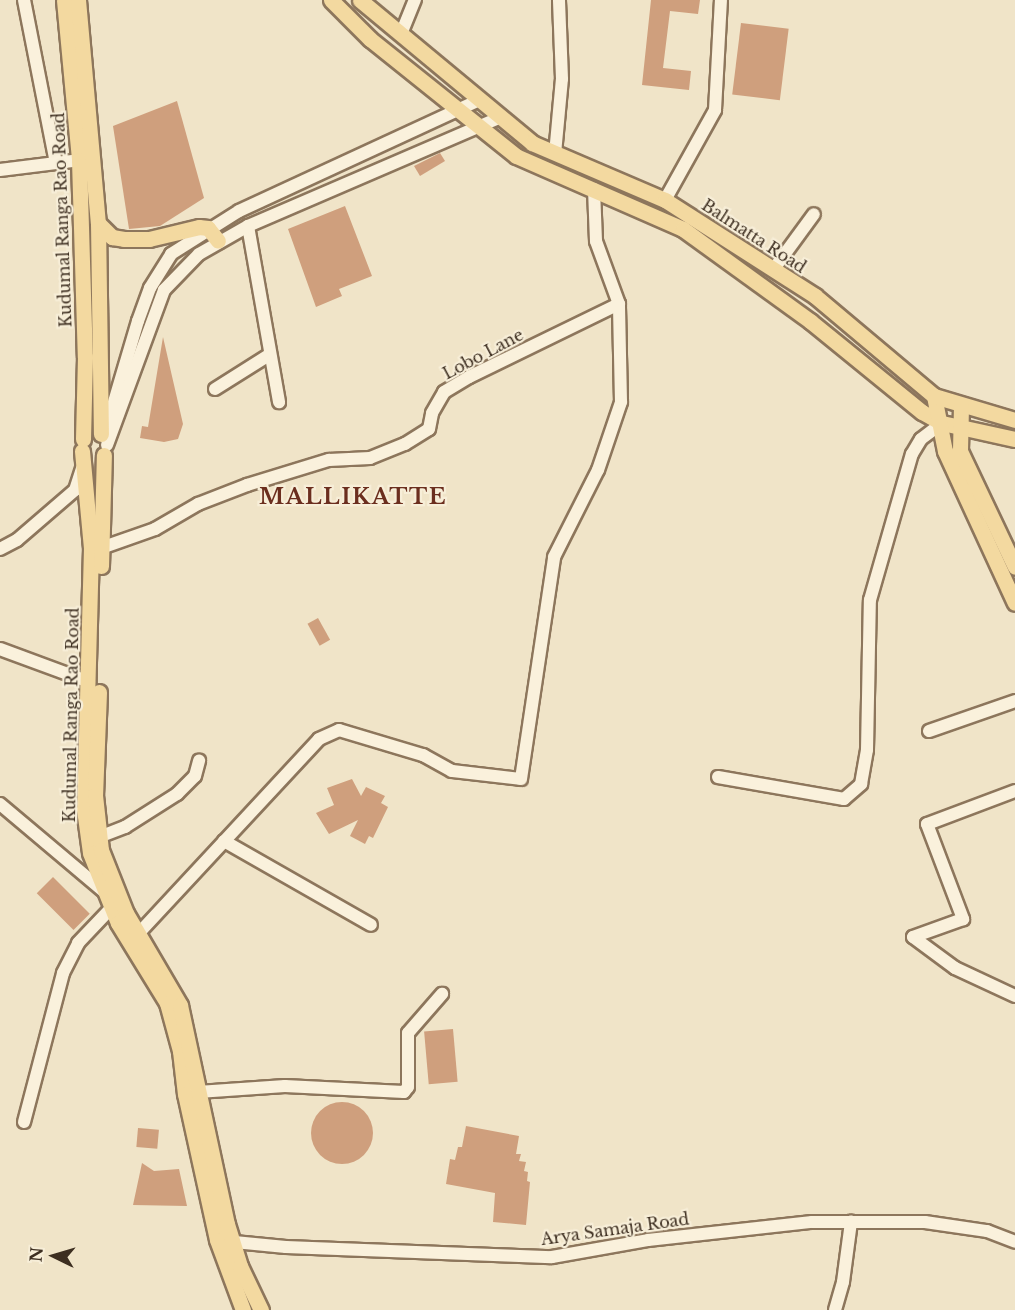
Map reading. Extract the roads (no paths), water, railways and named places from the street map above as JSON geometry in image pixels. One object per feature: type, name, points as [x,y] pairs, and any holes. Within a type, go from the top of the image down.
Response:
[{"type":"main road","name":"Kudumal Ranga Rao Road","points":[[64,0],[86,159],[83,451],[91,548],[84,809],[90,853],[167,1003],[243,1310]]},
{"type":"main road","points":[[78,0],[86,159],[98,223],[104,442],[95,795],[99,837],[113,898],[138,934],[180,1005],[225,1241],[261,1310]]},
{"type":"main road","points":[[331,0],[370,39],[516,156],[683,229],[810,321],[922,412],[942,423],[1015,439]]},
{"type":"main road","name":"Balmatta Road","points":[[360,0],[499,118],[532,143],[665,200],[815,297],[934,396]]},
{"type":"main road","points":[[98,223],[112,237],[136,240],[208,228],[218,241]]},
{"type":"main road","points":[[934,396],[942,423],[945,451],[1015,603]]},
{"type":"main road","points":[[934,396],[961,406],[1015,420]]},
{"type":"main road","points":[[961,406],[960,451],[1015,567]]},
{"type":"main road","points":[[92,432],[104,442],[91,459],[83,451],[92,432]]},
{"type":"street","points":[[24,0],[56,163]]},
{"type":"street","points":[[401,34],[415,0]]},
{"type":"street","points":[[555,154],[562,79],[558,0]]},
{"type":"street","points":[[665,200],[716,110],[721,0]]},
{"type":"street","points":[[104,442],[150,288],[171,254],[208,228],[479,100]]},
{"type":"street","points":[[104,442],[164,290],[199,254],[218,241],[248,226],[499,118]]},
{"type":"street","points":[[0,170],[86,159]]},
{"type":"street","points":[[138,934],[320,739],[339,730],[423,755],[452,771],[521,779],[554,558],[598,470],[621,402],[619,304],[596,241],[594,189]]},
{"type":"street","points":[[773,270],[814,214]]},
{"type":"street","points":[[248,226],[269,356],[279,402]]},
{"type":"street","name":"Lobo Lane","points":[[101,548],[155,529],[198,504],[247,485],[329,460],[370,458],[405,444],[429,429],[432,412],[444,393],[469,377],[619,304]]},
{"type":"street","points":[[215,389],[269,356]]},
{"type":"street","points":[[718,777],[844,800],[861,784],[867,750],[870,600],[912,453],[921,439],[942,423]]},
{"type":"street","points":[[0,549],[17,540],[75,490],[83,451]]},
{"type":"street","points":[[0,649],[89,682]]},
{"type":"street","points":[[929,731],[1015,701]]},
{"type":"street","points":[[99,837],[125,827],[177,794],[195,776],[199,761]]},
{"type":"street","points":[[1015,791],[927,824],[963,919],[913,937],[955,968],[1015,996]]},
{"type":"street","points":[[0,804],[113,898],[78,943],[63,973],[24,1122]]},
{"type":"street","points":[[224,841],[371,925]]},
{"type":"street","points":[[198,1092],[285,1086],[404,1092],[408,1087],[406,1037],[442,994]]},
{"type":"street","name":"Arya Samaja Road","points":[[225,1241],[286,1247],[552,1257],[648,1240],[812,1222],[925,1222],[987,1231],[1015,1242]]},
{"type":"street","points":[[835,1310],[843,1282],[851,1222]]},
{"type":"district","name":"MALLIKATTE","points":[[353,497]]}]
